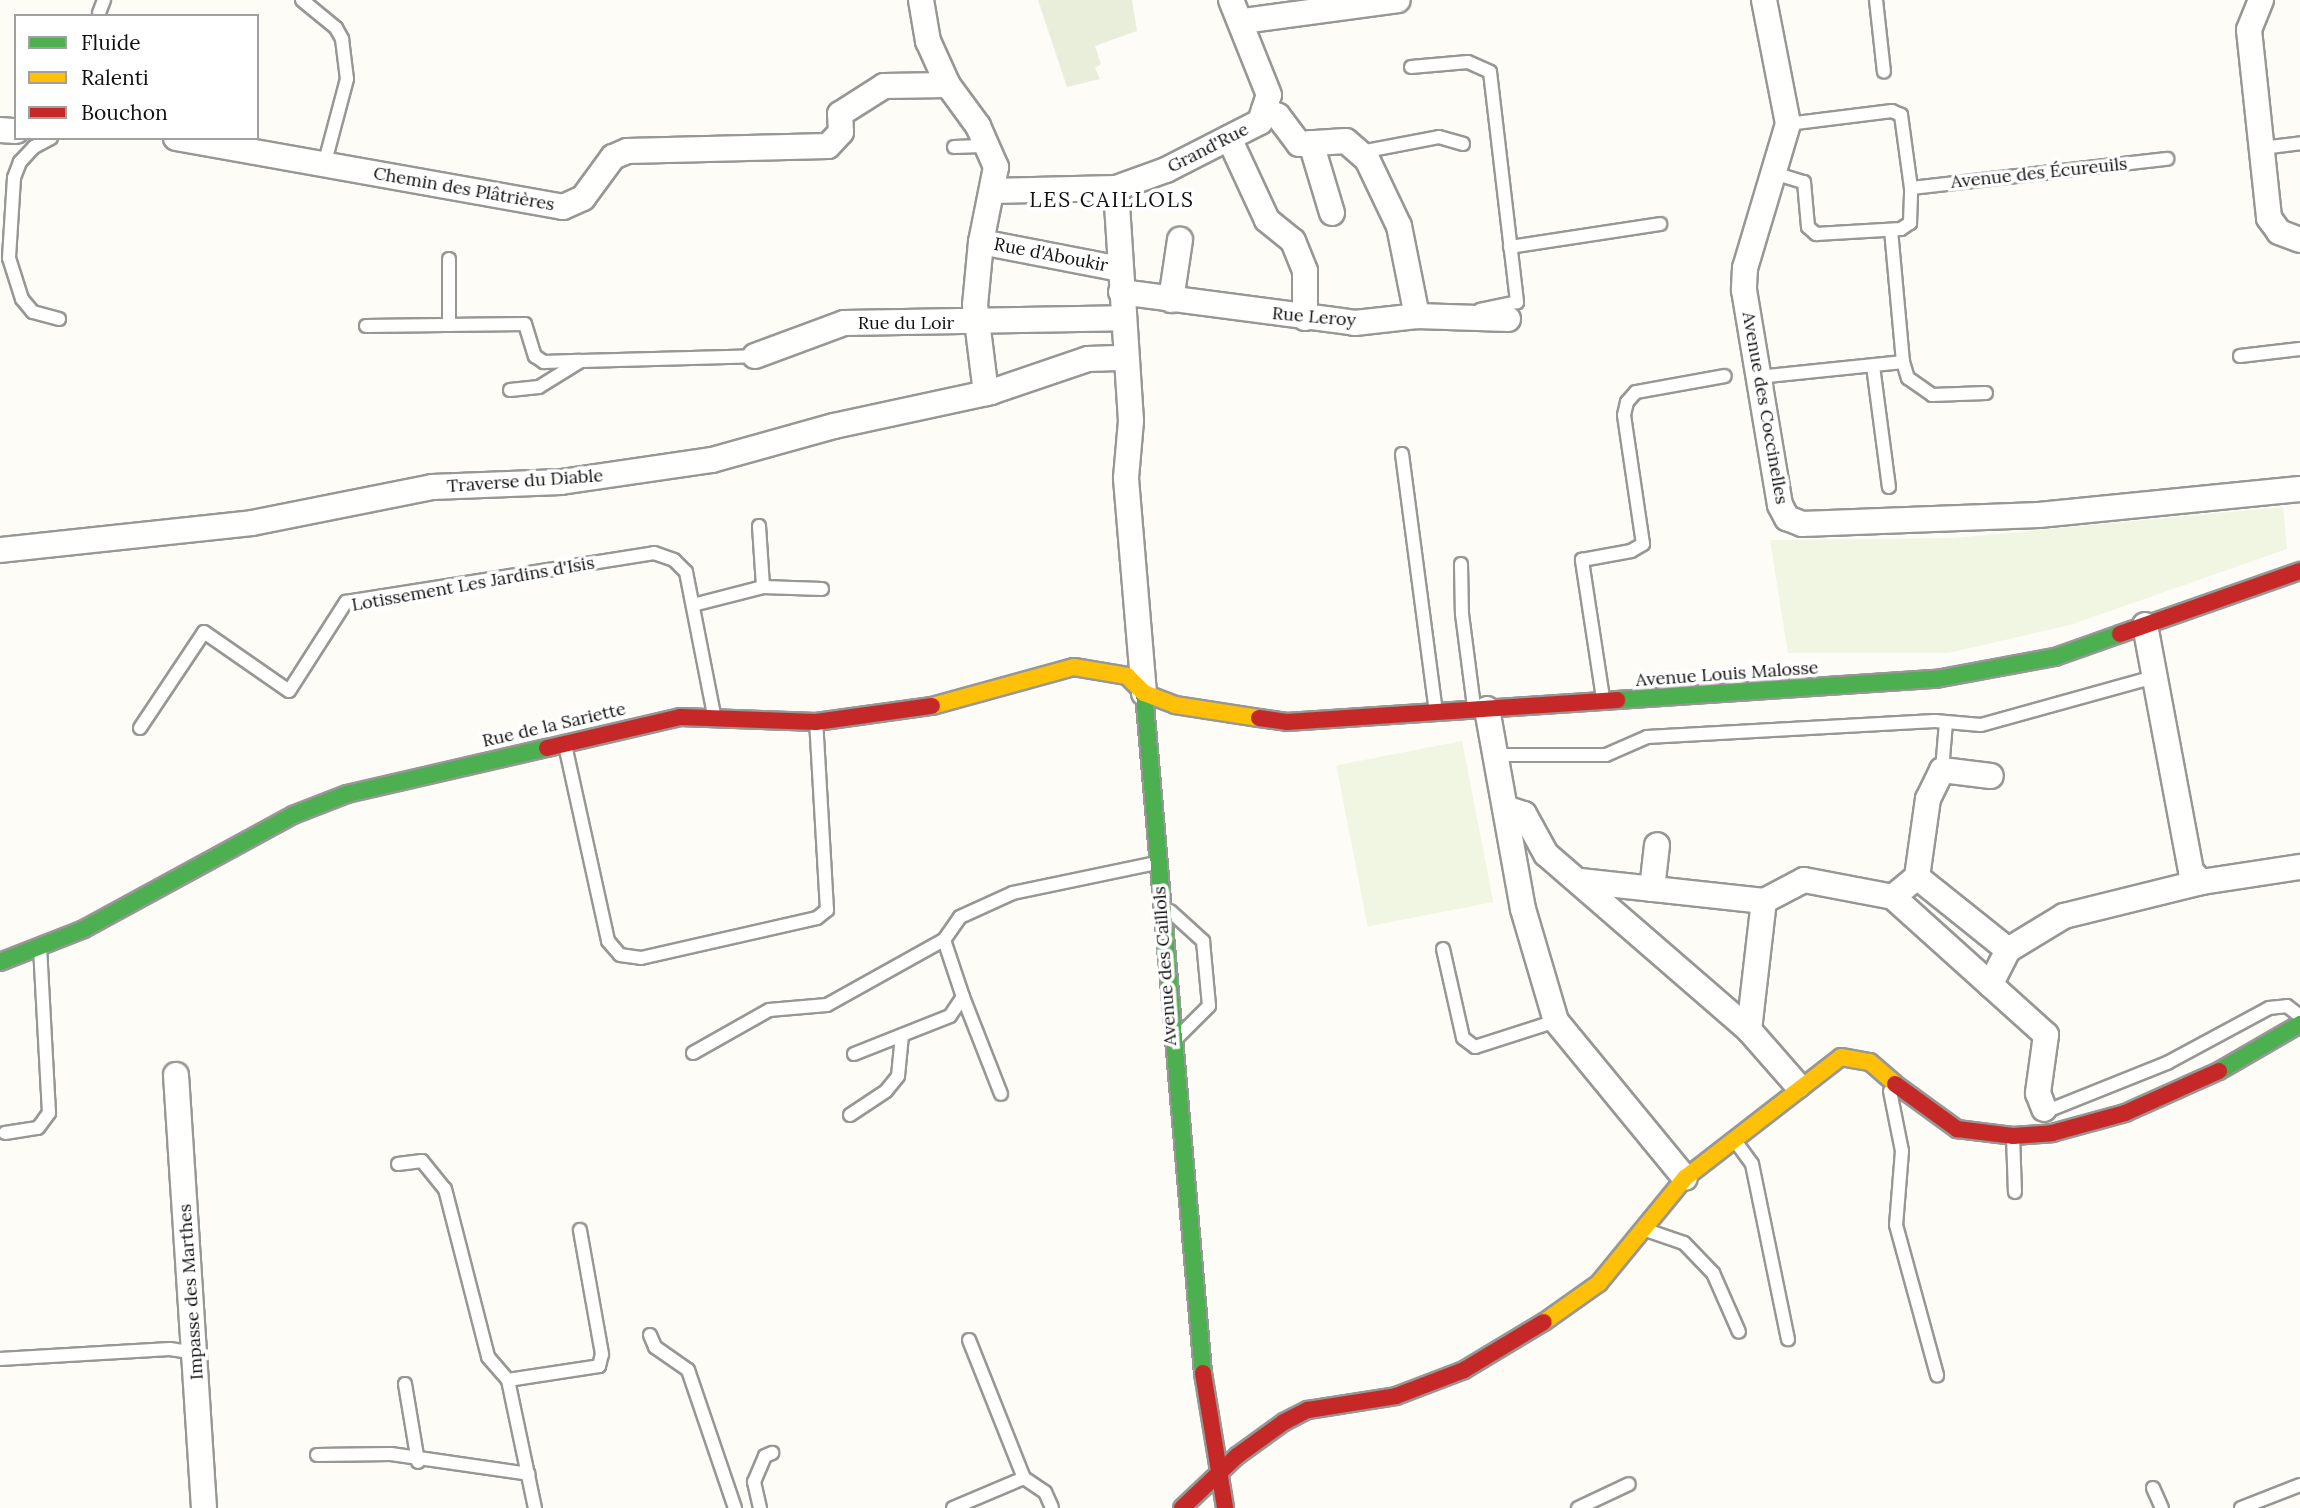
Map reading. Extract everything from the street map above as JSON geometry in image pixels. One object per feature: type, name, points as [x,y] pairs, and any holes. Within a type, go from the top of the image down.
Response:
[{"type":"street","points":[[920,0],[928,41],[948,85],[988,146],[996,167],[981,242],[975,305],[986,393]]},
{"type":"street","points":[[1237,10],[1398,0]]},
{"type":"street","name":"Avenue des Coccinelles","points":[[1765,0],[1788,124],[1777,174],[1745,268],[1744,290],[1780,505],[1787,519],[1802,524],[2039,515],[2300,489]]},
{"type":"street","points":[[2260,0],[2249,30],[2269,218],[2278,232],[2300,240]]},
{"type":"street","name":"Grand'Rue","points":[[992,191],[1116,188],[1166,170],[1260,122],[1269,95],[1237,10]]},
{"type":"street","name":"Chemin des Plâtrières","points":[[187,140],[563,207],[583,198],[613,157],[627,151],[828,146],[841,132],[840,114],[884,86],[948,85]]},
{"type":"street","points":[[1264,110],[1278,116],[1298,144],[1346,141],[1361,152],[1399,226],[1418,316]]},
{"type":"street","points":[[1229,138],[1267,220],[1293,241],[1305,271],[1306,318]]},
{"type":"street","points":[[1311,143],[1332,213]]},
{"type":"street","points":[[1116,188],[1125,358]]},
{"type":"street","points":[[1171,300],[1180,240]]},
{"type":"street","name":"Rue d'Aboukir","points":[[981,242],[1121,280]]},
{"type":"street","name":"Rue Leroy","points":[[1121,280],[1171,300],[1306,318],[1355,323],[1418,316],[1508,320]]},
{"type":"street","name":"Rue du Loir","points":[[755,356],[844,323],[978,324],[1123,318]]},
{"type":"street","name":"Traverse du Diable","points":[[0,550],[252,523],[432,487],[561,482],[643,472],[712,460],[834,426],[986,393],[1088,359],[1125,358]]},
{"type":"street","name":"Avenue des Caillols","points":[[1125,358],[1131,421],[1126,478],[1171,1044],[1198,1343],[1216,1475],[1225,1508]]},
{"type":"street","name":"Avenue Louis Malosse","points":[[1144,692],[1175,705],[1287,722],[1936,679],[2055,657],[2300,571]]},
{"type":"street","points":[[2145,625],[2191,871],[2201,882]]},
{"type":"street","name":"Rue de la Sariette","points":[[0,962],[40,949],[293,815],[347,794],[680,717],[714,715],[816,722],[933,706],[1074,667],[1128,676],[1144,692]]},
{"type":"street","points":[[1480,710],[1495,755],[1523,909],[1556,1021],[1685,1178]]},
{"type":"street","points":[[1893,897],[1917,877],[1928,799],[1942,770],[1991,776]]},
{"type":"street","points":[[1505,808],[1524,814],[1546,854],[1749,1031],[1798,1086]]},
{"type":"street","points":[[1652,889],[1657,845]]},
{"type":"street","points":[[1990,985],[2008,950],[2064,916],[2201,882],[2300,867]]},
{"type":"street","points":[[1917,877],[2008,950]]},
{"type":"street","points":[[1580,881],[1764,901],[1804,880],[1893,897],[2046,1035],[2038,1093],[2044,1110]]},
{"type":"street","points":[[1749,1031],[1764,901]]},
{"type":"street","points":[[1182,1508],[1216,1475],[1284,1422],[1308,1410],[1396,1396],[1464,1370],[1545,1322],[1599,1283],[1685,1178],[1798,1086],[1841,1057],[1854,1056],[1870,1062],[1887,1080],[1958,1129],[2013,1136],[2032,1135],[2125,1114],[2205,1079],[2300,1024]]},
{"type":"street","name":"Impasse des Marthes","points":[[176,1075],[204,1508]]},
{"type":"lane","points":[[99,13],[104,0]]},
{"type":"lane","points":[[302,0],[336,28],[342,39],[347,79],[327,154]]},
{"type":"lane","points":[[1876,0],[1884,72]]},
{"type":"lane","points":[[1411,67],[1468,62],[1490,72],[1517,302],[1452,319]]},
{"type":"lane","points":[[1777,174],[1804,182],[1808,227],[1816,234],[1891,230],[1910,223],[1911,188],[1901,116],[1892,111],[1788,124]]},
{"type":"lane","points":[[1361,152],[1439,137],[1463,144]]},
{"type":"lane","points":[[47,140],[34,147],[20,162],[14,178],[9,258],[22,299],[33,312],[59,319]]},
{"type":"lane","points":[[2262,148],[2300,143]]},
{"type":"lane","points":[[954,148],[988,146]]},
{"type":"lane","name":"Avenue des Écureuils","points":[[1911,188],[2167,159]]},
{"type":"lane","points":[[1510,247],[1660,224]]},
{"type":"lane","points":[[1891,230],[1903,362],[1908,378],[1932,395],[1986,393]]},
{"type":"lane","points":[[449,259],[449,325]]},
{"type":"lane","points":[[366,327],[526,324],[535,356],[544,362],[755,356]]},
{"type":"lane","points":[[2240,356],[2300,349]]},
{"type":"lane","points":[[510,390],[539,387],[581,361]]},
{"type":"lane","points":[[1758,377],[1903,362]]},
{"type":"lane","points":[[1873,366],[1889,487]]},
{"type":"lane","points":[[1604,701],[1583,561],[1631,551],[1643,544],[1624,415],[1627,402],[1636,392],[1725,376]]},
{"type":"lane","points":[[1402,454],[1437,713]]},
{"type":"lane","points":[[759,526],[763,587]]},
{"type":"lane","name":"Lotissement Les Jardins d'Isis","points":[[140,727],[204,632],[289,691],[346,602],[654,554],[674,560],[686,572],[714,715]]},
{"type":"lane","points":[[1461,564],[1462,614],[1480,710]]},
{"type":"lane","points":[[693,605],[763,587],[822,589]]},
{"type":"lane","points":[[1495,755],[1605,755],[1647,737],[1946,722],[1981,724],[2154,677]]},
{"type":"lane","points":[[565,743],[608,941],[620,955],[641,958],[817,918],[827,910],[816,722]]},
{"type":"lane","points":[[1942,770],[1946,722]]},
{"type":"lane","points":[[693,1053],[769,1010],[827,1005],[944,940],[960,917],[1013,893],[1158,863]]},
{"type":"lane","points":[[1161,903],[1203,941],[1209,1006],[1171,1044]]},
{"type":"lane","points":[[944,940],[1001,1094]]},
{"type":"lane","points":[[5,1133],[38,1128],[49,1113],[40,949]]},
{"type":"lane","points":[[1443,949],[1463,1038],[1475,1047],[1556,1021]]},
{"type":"lane","points":[[854,1054],[950,1016],[963,997]]},
{"type":"lane","points":[[2032,1135],[2044,1110],[2166,1063],[2269,1008],[2287,1006],[2300,1016]]},
{"type":"lane","points":[[850,1115],[886,1091],[898,1076],[902,1035]]},
{"type":"lane","points":[[1887,1080],[1902,1151],[1896,1225],[1937,1375]]},
{"type":"lane","points":[[2013,1136],[2015,1192]]},
{"type":"lane","points":[[1734,1139],[1752,1164],[1788,1339]]},
{"type":"lane","points":[[398,1164],[422,1161],[445,1189],[488,1357],[509,1380],[535,1508]]},
{"type":"lane","points":[[1642,1229],[1684,1243],[1713,1273],[1739,1332]]},
{"type":"lane","points":[[509,1380],[599,1366],[601,1354],[580,1230]]},
{"type":"lane","points":[[650,1335],[654,1347],[688,1370],[735,1508]]},
{"type":"lane","points":[[969,1340],[1024,1478],[1045,1492],[1052,1508]]},
{"type":"lane","points":[[0,1359],[170,1349],[195,1353]]},
{"type":"lane","points":[[405,1384],[418,1462]]},
{"type":"lane","points":[[760,1508],[754,1482],[765,1457],[772,1453]]},
{"type":"lane","points":[[317,1455],[391,1454],[418,1462],[529,1474]]},
{"type":"lane","points":[[953,1508],[1024,1478]]},
{"type":"lane","points":[[1578,1508],[1629,1484]]},
{"type":"lane","points":[[2241,1508],[2266,1502],[2300,1485]]},
{"type":"lane","points":[[2153,1488],[2162,1508]]},
{"type":"green space","points":[[1038,0],[1132,0],[1137,31],[1095,46],[1101,64],[1095,68],[1100,79],[1067,87]]},
{"type":"green space","points":[[2283,507],[2287,549],[2070,625],[1948,653],[1788,653],[1770,540],[1954,538]]},
{"type":"green space","points":[[1462,741],[1493,902],[1368,926],[1336,765]]},
{"type":"traffic: fast","points":[[1617,700],[1936,679],[2055,657],[2120,634]]},
{"type":"traffic: fast","points":[[1144,693],[1203,1373]]},
{"type":"traffic: fast","points":[[0,962],[84,929],[293,815],[347,794],[547,748]]},
{"type":"traffic: fast","points":[[2219,1071],[2300,1024]]},
{"type":"traffic: slow","points":[[932,706],[1074,667],[1127,676],[1144,693],[1175,705],[1259,718]]},
{"type":"traffic: slow","points":[[1544,1322],[1599,1283],[1685,1178],[1841,1057],[1870,1062],[1895,1084]]},
{"type":"traffic: jam","points":[[2120,634],[2300,571]]},
{"type":"traffic: jam","points":[[1259,718],[1287,722],[1617,700]]},
{"type":"traffic: jam","points":[[547,748],[680,717],[816,722],[932,706]]},
{"type":"traffic: jam","points":[[1895,1084],[1957,1129],[2013,1136],[2052,1133],[2125,1113],[2219,1071]]},
{"type":"traffic: jam","points":[[1182,1508],[1237,1456],[1284,1422],[1308,1410],[1396,1396],[1464,1370],[1544,1322]]},
{"type":"traffic: jam","points":[[1203,1373],[1225,1508]]},
{"type":"district","name":"LES CAILLOLS","points":[[1112,200]]}]
